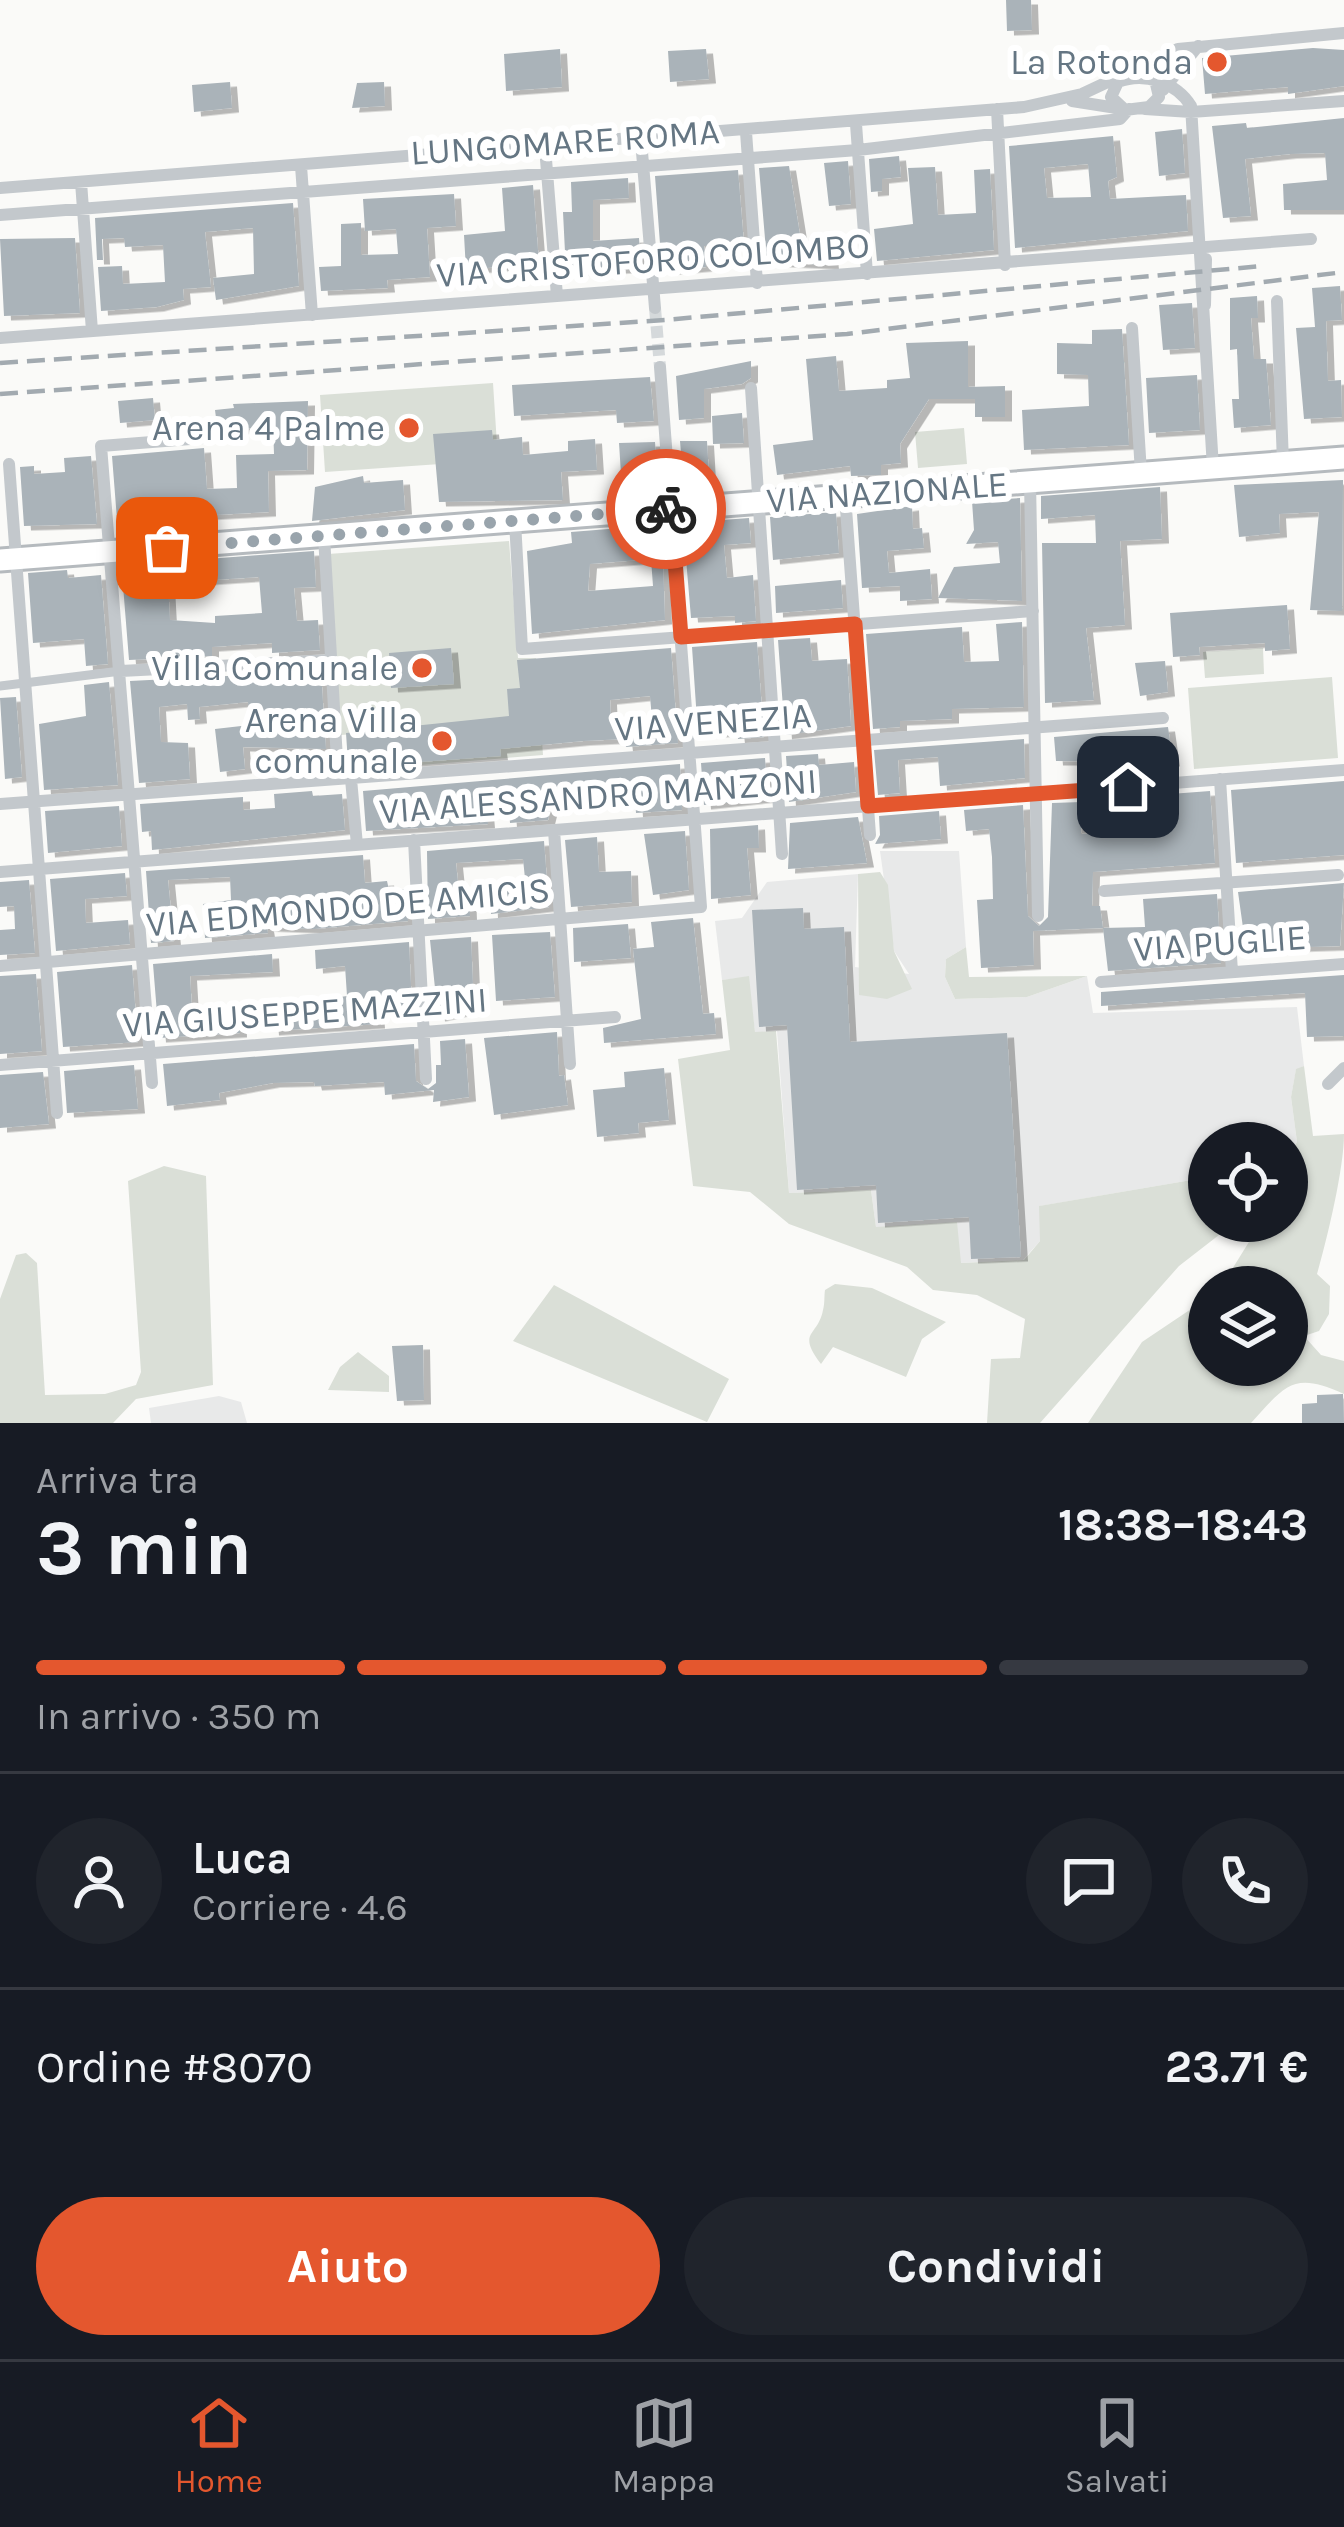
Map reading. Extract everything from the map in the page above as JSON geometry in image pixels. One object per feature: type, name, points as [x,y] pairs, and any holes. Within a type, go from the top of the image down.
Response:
[{"type":"main road","name":"VIA NAZIONALE","points":[[8,560],[1344,458]]},
{"type":"street","points":[[0,188],[997,110],[1065,99],[1172,51],[1344,33]]},
{"type":"street","points":[[1133,109],[1199,46]]},
{"type":"street","points":[[1126,71],[1111,97],[1133,109]]},
{"type":"street","points":[[1115,85],[1133,77],[1188,100],[1192,112],[1213,468]]},
{"type":"street","points":[[1065,99],[1192,112],[1344,101]]},
{"type":"street","name":"LUNGOMARE ROMA","points":[[0,215],[858,150],[1120,119],[1133,109]]},
{"type":"street","points":[[997,110],[1005,265]]},
{"type":"street","points":[[856,124],[867,274]]},
{"type":"street","points":[[746,132],[757,283]]},
{"type":"street","points":[[641,140],[655,308]]},
{"type":"street","points":[[545,147],[557,296]]},
{"type":"street","points":[[301,166],[312,315]]},
{"type":"street","points":[[81,182],[92,331]]},
{"type":"street","name":"VIA CRISTOFORO COLOMBO","points":[[0,338],[1311,239]]},
{"type":"street","points":[[1277,301],[1283,463]]},
{"type":"street","points":[[1132,328],[1141,473]]},
{"type":"street","points":[[660,367],[694,819]]},
{"type":"street","points":[[751,388],[782,854]]},
{"type":"street","points":[[152,1083],[101,446],[203,437]]},
{"type":"street","points":[[9,464],[8,560],[25,684],[57,1113]]},
{"type":"street","points":[[1030,481],[1038,916]]},
{"type":"street","points":[[845,495],[870,835]]},
{"type":"street","points":[[515,521],[522,649],[1033,611]]},
{"type":"street","points":[[324,536],[332,660],[357,845]]},
{"type":"street","points":[[0,686],[121,671],[332,660]]},
{"type":"street","name":"VIA VENEZIA","points":[[0,804],[1163,718]]},
{"type":"street","name":"VIA ALESSANDRO MANZONI","points":[[0,872],[1344,770]]},
{"type":"street","points":[[1220,779],[1232,972]]},
{"type":"street","name":"VIA EDMONDO DE AMICIS","points":[[0,966],[700,907],[694,819]]},
{"type":"street","points":[[554,830],[571,1064]]},
{"type":"street","points":[[414,841],[426,1079]]},
{"type":"street","points":[[1104,891],[1338,875]]},
{"type":"street","name":"VIA PUGLIE","points":[[1101,982],[1344,964]]},
{"type":"street","name":"VIA GIUSEPPE MAZZINI","points":[[0,1065],[615,1017]]},
{"type":"street","points":[[1328,1084],[1344,1068]]},
{"type":"shaded area","name":"Arena 4 Palme","points":[[493,383],[498,460],[325,472],[320,395]]},
{"type":"shaded area","points":[[964,428],[967,464],[918,468],[915,432]]},
{"type":"shaded area","points":[[509,541],[518,658],[536,658],[543,755],[384,768],[381,732],[341,735],[328,554]]},
{"type":"shaded area","points":[[1263,648],[1264,674],[1205,678],[1203,652]]},
{"type":"shaded area","points":[[1332,677],[1338,758],[1194,769],[1188,688]]},
{"type":"shaded area","points":[[880,851],[959,851],[966,947],[946,959],[945,977],[955,999],[1027,997],[1087,976],[1093,1013],[1297,1007],[1304,1066],[1296,1070],[1291,1097],[1294,1122],[1188,1122],[1188,1181],[1040,1206],[1040,1241],[1023,1260],[960,1263],[876,1227],[871,1190],[789,1193],[777,1031],[755,1033],[748,977],[722,980],[715,921],[742,918],[767,882],[858,874],[855,967],[909,974],[894,951]]},
{"type":"shaded area","points":[[880,872],[888,885],[894,951],[912,989],[887,999],[859,995],[858,874]]},
{"type":"shaded area","points":[[966,947],[969,977],[1087,976],[1027,997],[955,999],[945,977],[946,959]]},
{"type":"shaded area","points":[[749,976],[755,1032],[776,1031],[789,1193],[871,1190],[876,1227],[957,1222],[961,1263],[1024,1260],[1040,1241],[1039,1206],[1188,1181],[1188,1242],[1210,1242],[1179,1266],[1040,1423],[987,1423],[991,1359],[1020,1358],[1025,1319],[977,1295],[933,1290],[907,1267],[789,1224],[750,1192],[693,1186],[678,1059],[730,1050],[722,980]]},
{"type":"shaded area","points":[[1304,1066],[1313,1136],[1344,1134],[1317,1274],[1330,1286],[1329,1314],[1319,1331],[1308,1335],[1308,1266],[1234,1266],[1249,1242],[1308,1242],[1308,1122],[1294,1122],[1291,1097],[1296,1069]]},
{"type":"shaded area","points":[[164,1166],[206,1176],[213,1385],[136,1399],[113,1423],[0,1423],[0,1299],[16,1255],[26,1253],[37,1263],[45,1395],[105,1394],[136,1385],[141,1372],[128,1181]]},
{"type":"shaded area","points":[[835,1284],[872,1288],[946,1322],[922,1339],[906,1377],[833,1347],[821,1364],[809,1340],[824,1307],[825,1290]]},
{"type":"shaded area","points":[[554,1285],[729,1379],[707,1422],[513,1341]]},
{"type":"shaded area","points":[[1188,1311],[1188,1386],[1292,1386],[1251,1423],[1088,1423],[1142,1342]]},
{"type":"shaded area","points":[[1308,1340],[1321,1355],[1344,1361],[1344,1394],[1308,1383]]},
{"type":"shaded area","points":[[358,1352],[389,1376],[389,1392],[328,1390],[340,1367]]},
{"type":"shaded area","points":[[219,1396],[241,1402],[247,1423],[151,1423],[149,1408]]},
{"type":"building","points":[[1006,0],[1031,0],[1032,30],[1007,31]]},
{"type":"building","points":[[1313,48],[1344,50],[1344,86],[1288,94],[1288,87],[1205,94],[1202,58]]},
{"type":"building","points":[[560,49],[562,87],[506,91],[504,54]]},
{"type":"building","points":[[706,49],[709,79],[670,82],[668,51]]},
{"type":"building","points":[[230,82],[232,108],[194,112],[192,85]]},
{"type":"building","points":[[384,82],[385,106],[352,108],[357,83]]},
{"type":"building","points":[[1344,118],[1344,210],[1284,210],[1283,184],[1327,180],[1325,153],[1290,154],[1245,159],[1251,216],[1223,218],[1212,126],[1246,123],[1247,128]]},
{"type":"building","points":[[1182,129],[1185,173],[1159,176],[1155,132]]},
{"type":"building","points":[[1113,136],[1117,177],[1108,181],[1110,199],[1186,195],[1188,231],[1015,248],[1009,146]],"holes":[[[1088,164],[1091,197],[1047,198],[1044,168]]]},
{"type":"building","points":[[899,156],[901,177],[882,179],[882,191],[871,192],[869,159]]},
{"type":"building","points":[[848,161],[851,204],[829,206],[824,163]]},
{"type":"building","points":[[789,166],[801,241],[829,237],[832,265],[767,262],[759,168]]},
{"type":"building","points":[[935,167],[938,215],[976,213],[974,170],[990,169],[994,250],[877,261],[874,229],[913,224],[908,168]]},
{"type":"building","points":[[738,170],[744,244],[704,246],[706,267],[662,271],[655,176]]},
{"type":"building","points":[[628,178],[629,198],[593,200],[593,241],[639,238],[641,268],[566,272],[563,212],[572,212],[571,182]]},
{"type":"building","points":[[533,185],[539,263],[466,270],[464,235],[505,231],[502,188]]},
{"type":"building","points":[[454,194],[456,226],[427,228],[430,277],[387,280],[388,288],[321,291],[319,267],[341,266],[341,224],[361,223],[361,255],[398,254],[396,229],[365,231],[363,199]]},
{"type":"building","points":[[293,203],[299,286],[216,300],[213,278],[254,274],[253,228],[205,232],[211,287],[183,289],[184,300],[157,307],[101,311],[98,267],[122,266],[123,284],[165,282],[163,245],[125,247],[124,238],[102,239],[103,260],[97,260],[95,218]]},
{"type":"building","points":[[75,238],[80,313],[4,316],[0,239]]},
{"type":"building","points":[[1340,286],[1342,320],[1326,321],[1328,381],[1341,380],[1342,417],[1304,419],[1296,328],[1315,327],[1312,288]]},
{"type":"building","points":[[1257,296],[1258,318],[1251,318],[1254,359],[1266,359],[1271,425],[1234,428],[1232,399],[1239,399],[1237,349],[1230,350],[1230,298]]},
{"type":"building","points":[[1192,303],[1195,348],[1163,350],[1159,305]]},
{"type":"building","points":[[1122,329],[1129,445],[1024,450],[1022,410],[1089,406],[1088,375],[1057,374],[1057,343],[1092,344],[1092,330]]},
{"type":"building","points":[[968,341],[968,387],[1005,386],[1005,417],[975,417],[975,399],[929,399],[900,444],[901,463],[881,465],[881,475],[851,476],[850,466],[777,475],[773,445],[813,440],[806,359],[836,356],[839,391],[887,388],[887,380],[910,378],[906,343]]},
{"type":"building","points":[[751,361],[751,378],[742,384],[704,389],[704,418],[679,420],[676,376]]},
{"type":"building","points":[[1197,375],[1200,430],[1149,433],[1146,378]]},
{"type":"building","points":[[650,377],[654,421],[617,423],[616,410],[514,416],[512,385]]},
{"type":"building","points":[[153,398],[155,420],[120,423],[118,401]]},
{"type":"building","points":[[308,401],[307,470],[268,471],[269,512],[141,519],[142,530],[118,532],[112,456],[204,448],[207,489],[237,488],[236,455],[274,454],[273,425],[218,433],[215,410],[234,408],[233,404]]},
{"type":"building","points":[[742,413],[744,443],[713,444],[712,416]]},
{"type":"building","points":[[492,430],[493,440],[522,437],[523,455],[568,451],[568,441],[595,439],[597,470],[561,472],[563,500],[439,502],[433,434]]},
{"type":"building","points":[[680,441],[707,441],[709,476],[683,477]]},
{"type":"building","points":[[655,442],[657,471],[621,474],[619,443]]},
{"type":"building","points":[[91,456],[97,524],[24,526],[20,467],[34,466],[34,474],[65,472],[64,458]]},
{"type":"building","points":[[363,476],[364,483],[403,480],[405,510],[312,521],[315,487]]},
{"type":"building","points":[[1343,480],[1342,611],[1310,610],[1319,512],[1279,514],[1280,533],[1239,537],[1234,485]]},
{"type":"building","points":[[1160,487],[1162,539],[1120,541],[1125,625],[1086,628],[1094,700],[1045,703],[1042,543],[1096,543],[1095,515],[1041,519],[1041,496]]},
{"type":"building","points":[[1020,498],[1022,601],[938,598],[954,567],[1000,563],[998,542],[966,544],[974,530],[972,501]]},
{"type":"building","points":[[912,506],[913,529],[922,528],[924,548],[887,551],[889,573],[930,569],[932,599],[900,601],[900,586],[862,588],[857,514]]},
{"type":"building","points":[[836,512],[839,553],[773,560],[770,517]]},
{"type":"building","points":[[749,518],[751,543],[724,545],[727,578],[753,575],[756,621],[735,623],[735,616],[691,618],[683,523]]},
{"type":"building","points":[[646,526],[647,532],[662,530],[665,620],[532,634],[527,551],[572,543],[571,532]],"holes":[[[651,559],[653,586],[588,591],[590,564]]]},
{"type":"building","points":[[314,551],[316,587],[294,588],[297,621],[318,620],[320,650],[272,653],[272,643],[212,647],[212,656],[129,660],[122,573],[182,568],[181,561]],"holes":[[[259,577],[262,613],[215,616],[215,623],[170,620],[168,583]]]},
{"type":"building","points":[[67,570],[68,578],[101,575],[108,664],[86,666],[84,639],[33,643],[28,573]]},
{"type":"building","points":[[841,580],[843,608],[776,613],[775,586]]},
{"type":"building","points":[[1287,605],[1290,649],[1265,651],[1265,643],[1199,647],[1200,655],[1173,657],[1170,613]]},
{"type":"building","points":[[1022,622],[1024,707],[952,709],[952,719],[900,721],[900,727],[873,729],[866,634],[962,627],[964,662],[999,661],[996,624]]},
{"type":"building","points":[[810,638],[812,661],[847,659],[851,726],[785,735],[778,640]]},
{"type":"building","points":[[757,642],[764,737],[738,739],[737,731],[698,735],[692,647]]},
{"type":"building","name":"Villa Comunale","points":[[451,648],[454,684],[391,688],[389,653]]},
{"type":"building","points":[[671,648],[678,743],[626,747],[625,739],[583,741],[500,749],[501,756],[351,767],[348,763],[346,733],[509,716],[507,689],[520,688],[517,660]],"holes":[[[650,696],[652,719],[611,723],[610,700]]]},
{"type":"building","points":[[1165,661],[1168,692],[1140,696],[1135,663]]},
{"type":"building","points":[[321,671],[326,749],[243,747],[245,769],[220,772],[215,729],[250,725],[248,702],[199,707],[200,719],[188,720],[187,704],[159,707],[161,742],[188,743],[190,779],[139,783],[130,681]]},
{"type":"building","points":[[109,682],[118,785],[44,790],[39,724],[86,716],[84,685]]},
{"type":"building","points":[[16,697],[22,777],[5,779],[0,698]]},
{"type":"building","points":[[1168,727],[1173,762],[1056,761],[1054,737]]},
{"type":"building","points":[[1024,739],[1025,778],[940,786],[938,757],[898,760],[900,793],[878,795],[874,750]]},
{"type":"building","points":[[818,754],[819,765],[854,762],[856,792],[789,802],[786,756]]},
{"type":"building","points":[[765,758],[768,798],[704,805],[701,763]]},
{"type":"building","points":[[680,764],[682,810],[636,813],[635,797],[552,804],[548,820],[510,823],[508,798],[486,800],[488,824],[366,831],[363,791]]},
{"type":"building","points":[[1344,781],[1344,855],[1236,863],[1231,790]]},
{"type":"building","points":[[312,791],[313,796],[342,794],[345,830],[152,850],[151,831],[142,832],[140,804],[243,797],[243,810],[275,808],[274,794]]},
{"type":"building","points":[[1210,791],[1215,863],[1093,872],[1092,906],[1100,906],[1103,928],[1033,931],[1034,965],[981,968],[977,900],[993,899],[989,829],[966,831],[964,810],[1023,805],[1028,916],[1039,926],[1048,917],[1052,803],[1082,802],[1081,834],[1132,832],[1131,797]]},
{"type":"building","points":[[119,806],[122,846],[48,853],[45,811]]},
{"type":"building","points":[[939,811],[941,839],[875,844],[880,835],[879,816]]},
{"type":"building","points":[[858,817],[867,863],[788,869],[790,823]]},
{"type":"building","points":[[758,825],[759,848],[747,848],[751,895],[711,899],[710,829]]},
{"type":"building","points":[[685,831],[689,890],[653,895],[644,834]]},
{"type":"building","points":[[597,837],[599,872],[631,871],[632,902],[571,907],[565,840]]},
{"type":"building","points":[[544,841],[549,907],[491,914],[490,891],[526,888],[523,859],[456,863],[459,892],[469,891],[470,916],[428,919],[427,851]]},
{"type":"building","points":[[363,855],[365,883],[387,881],[389,890],[406,889],[408,921],[314,929],[267,927],[268,933],[205,938],[203,904],[231,900],[230,877],[168,880],[174,941],[151,943],[146,871]]},
{"type":"building","points":[[125,873],[127,896],[85,899],[86,923],[128,920],[130,944],[56,951],[50,879]]},
{"type":"building","points":[[29,880],[35,953],[0,955],[0,930],[15,929],[14,906],[0,907],[0,882]]},
{"type":"building","points":[[1344,883],[1340,946],[1246,949],[1238,892]]},
{"type":"building","points":[[1217,894],[1221,963],[1108,971],[1103,928],[1145,927],[1143,899]]},
{"type":"building","points":[[803,908],[804,929],[844,927],[850,1042],[1007,1033],[1021,1257],[971,1259],[969,1217],[878,1223],[876,1185],[797,1190],[787,1025],[759,1027],[752,910]]},
{"type":"building","points":[[693,918],[703,1014],[714,1013],[716,1034],[604,1043],[603,1028],[641,1019],[633,949],[654,947],[651,922]]},
{"type":"building","points":[[628,924],[631,958],[574,962],[573,928]]},
{"type":"building","points":[[550,932],[555,997],[496,1001],[492,935]]},
{"type":"building","points":[[471,937],[474,1009],[438,1017],[430,940]]},
{"type":"building","points":[[409,942],[412,1007],[377,1010],[378,1024],[272,1031],[270,1007],[347,996],[345,966],[316,969],[315,950]]},
{"type":"building","points":[[272,954],[273,972],[190,976],[192,1010],[239,1007],[240,1033],[159,1038],[153,964]]},
{"type":"building","points":[[132,965],[138,1042],[63,1047],[57,972]]},
{"type":"building","points":[[36,974],[42,1051],[0,1054],[0,976]]},
{"type":"building","points":[[1344,975],[1344,1036],[1307,1037],[1305,993],[1101,1006],[1101,992]]},
{"type":"building","points":[[557,1032],[559,1076],[564,1075],[568,1105],[494,1115],[484,1038]]},
{"type":"building","points":[[465,1039],[469,1097],[433,1102],[434,1090],[385,1095],[384,1082],[273,1083],[219,1093],[220,1100],[167,1106],[163,1064],[414,1044],[416,1081],[428,1089],[436,1083],[436,1065],[441,1065],[440,1041]]},
{"type":"building","points":[[134,1065],[138,1109],[67,1113],[64,1071]]},
{"type":"building","points":[[664,1068],[669,1120],[638,1123],[639,1133],[597,1137],[593,1090],[625,1087],[624,1072]]},
{"type":"building","points":[[43,1072],[49,1124],[0,1128],[0,1075]]},
{"type":"building","points":[[423,1345],[424,1400],[397,1401],[392,1346]]},
{"type":"building","points":[[1343,1394],[1344,1423],[1302,1423],[1302,1404],[1317,1403],[1317,1395]]},
{"type":"tunnel","points":[[655,308],[660,367]]},
{"type":"railway","points":[[0,363],[665,320],[1262,266]]},
{"type":"railway","points":[[0,394],[847,334],[1344,272]]},
{"type":"way so far","points":[[167,548],[666,509]]},
{"type":"place","name":"La Rotonda","points":[[1217,62]]},
{"type":"place","name":"Arena 4 Palme","points":[[409,428]]},
{"type":"place","name":"Villa Comunale","points":[[422,668]]},
{"type":"place","name":"Arena Villa comunale","points":[[442,741]]},
{"type":"route","points":[[666,509],[671,509],[681,637],[855,624],[868,806],[1128,787]]}]
